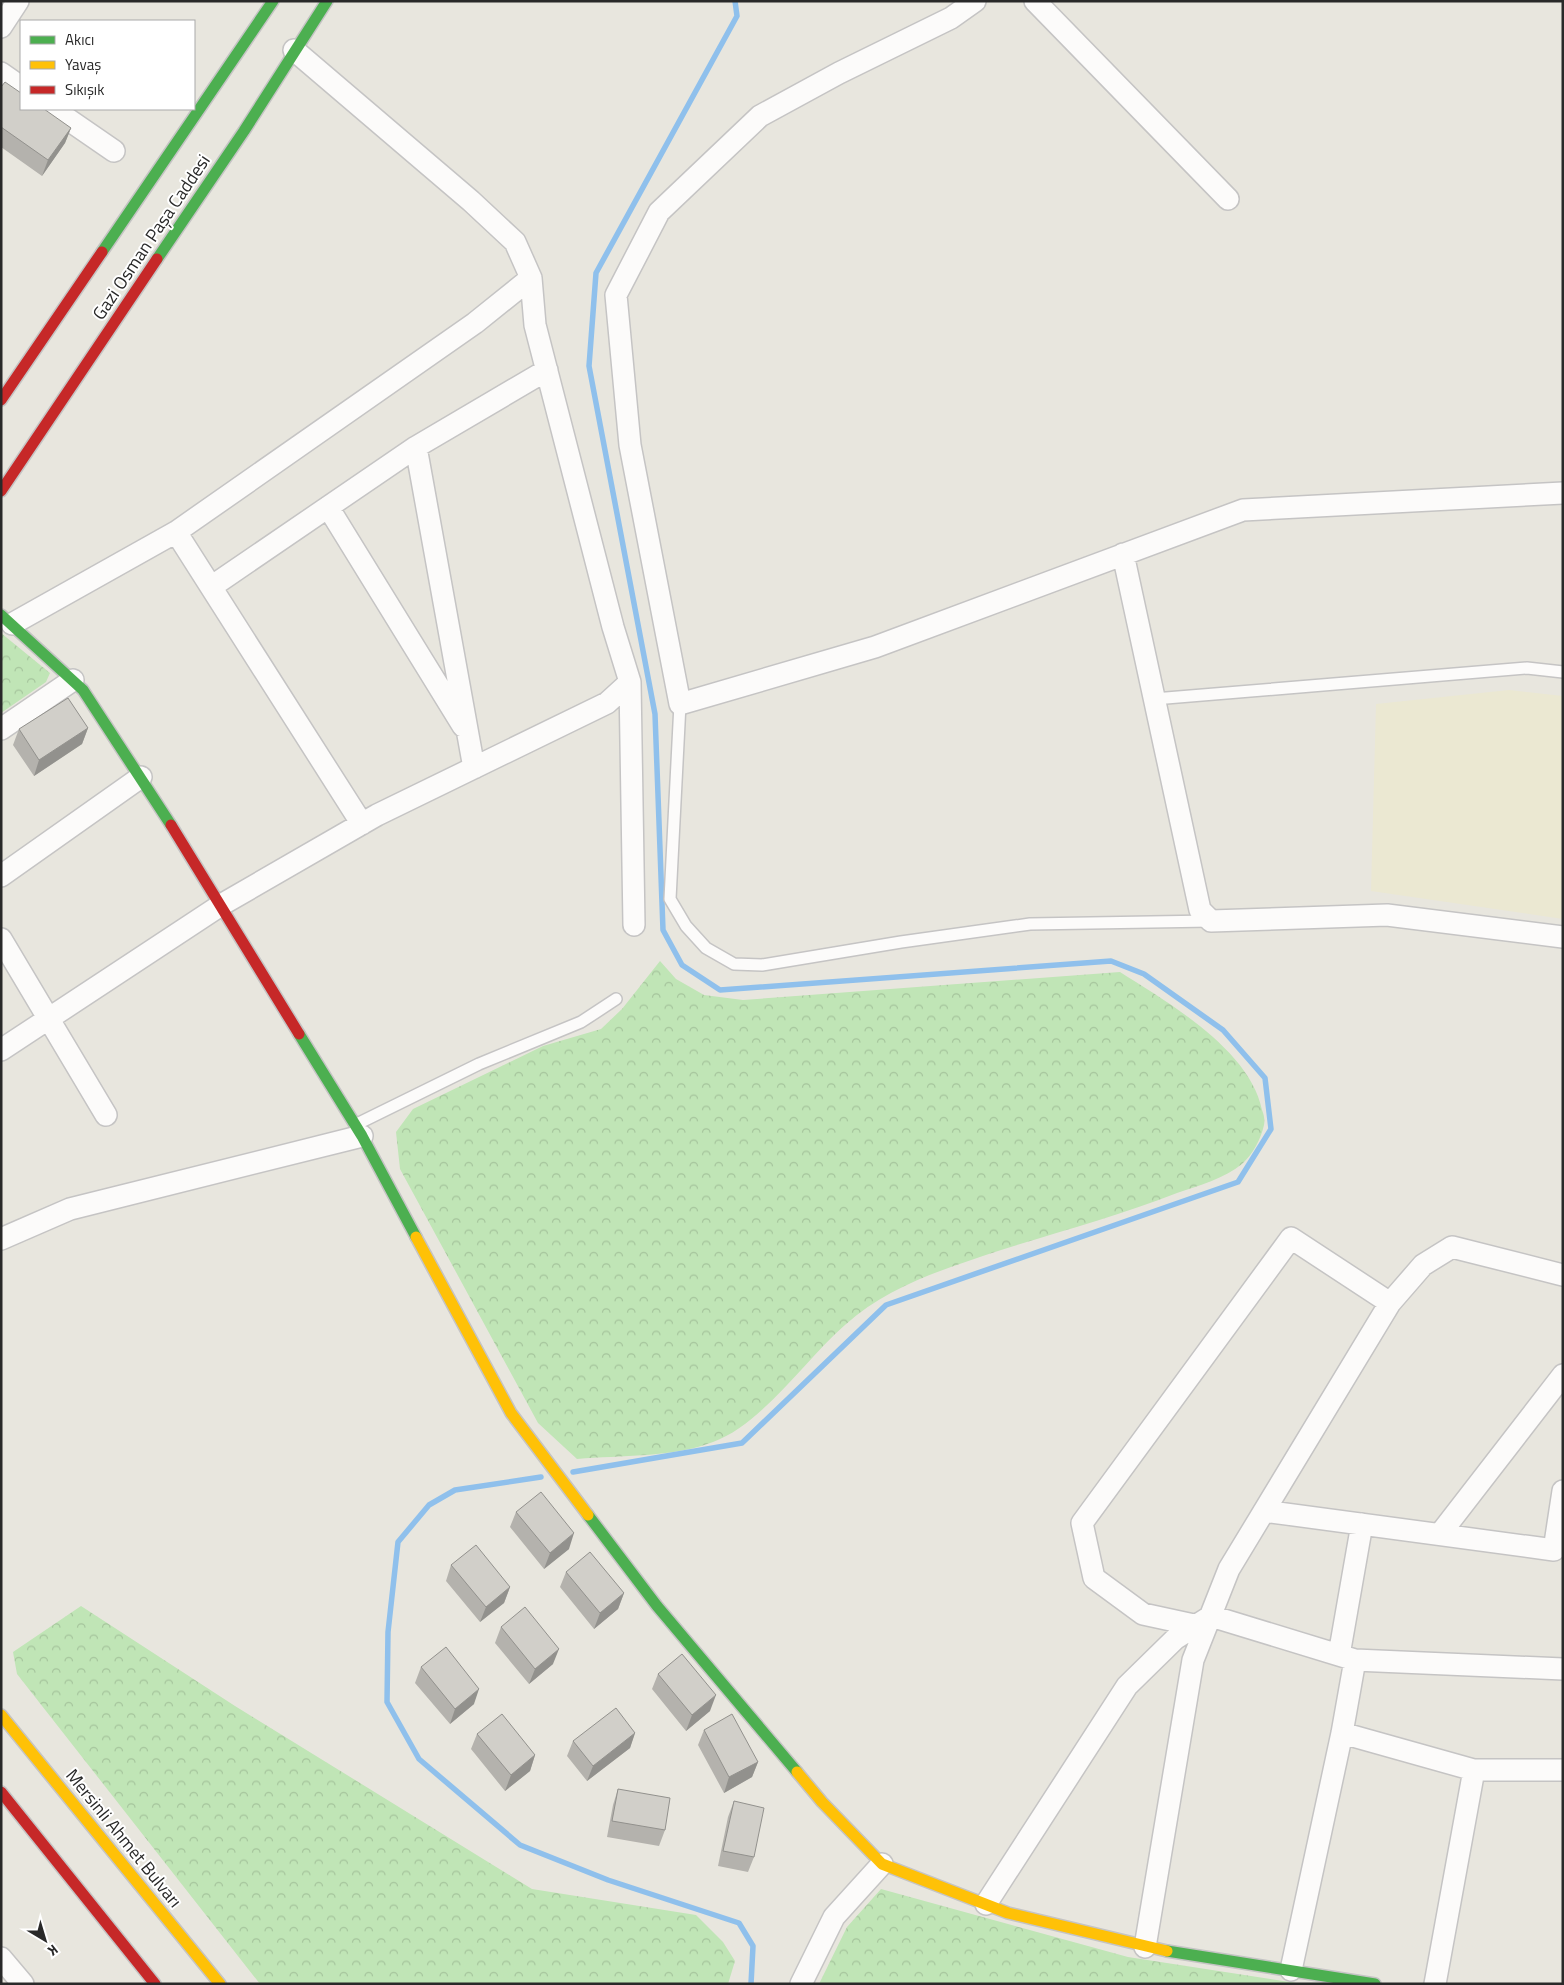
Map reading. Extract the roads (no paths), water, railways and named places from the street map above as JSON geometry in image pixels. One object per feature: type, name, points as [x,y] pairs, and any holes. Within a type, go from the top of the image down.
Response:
[{"type":"street","points":[[1,27],[18,1]]},
{"type":"street","name":"Gazi Osman Paşa Caddesi","points":[[1,491],[244,131],[327,1]]},
{"type":"street","points":[[975,1],[951,18],[839,73],[760,116],[659,212],[616,295],[630,445],[680,704],[875,648],[1243,510],[1563,493]]},
{"type":"street","points":[[1035,1],[1228,198]]},
{"type":"street","name":"Gazi Osman Paşa Caddesi","points":[[1,400],[271,2]]},
{"type":"street","points":[[294,50],[471,201],[515,242],[531,278],[536,325],[547,370],[610,618],[630,682],[634,925]]},
{"type":"street","points":[[1,73],[20,86]]},
{"type":"street","points":[[54,110],[114,151]]},
{"type":"street","points":[[531,278],[475,323],[176,532],[7,620],[83,690],[141,776],[359,1130],[511,1413],[657,1606],[822,1802],[882,1864],[1008,1913],[1145,1947],[1375,1984]]},
{"type":"street","points":[[211,587],[416,447],[547,370]]},
{"type":"street","points":[[416,447],[474,768]]},
{"type":"street","points":[[328,507],[468,736]]},
{"type":"street","points":[[176,532],[362,824]]},
{"type":"street","points":[[1123,554],[1200,910],[1211,920],[1387,914],[1563,937]]},
{"type":"street","points":[[1,729],[73,680]]},
{"type":"street","points":[[1,1050],[221,905],[362,824],[607,703],[630,682]]},
{"type":"street","points":[[1,876],[141,776]]},
{"type":"street","points":[[1,939],[106,1115]]},
{"type":"street","points":[[1,1239],[70,1209],[359,1130]]},
{"type":"street","points":[[1390,1303],[1291,1238],[1082,1523],[1094,1578],[1143,1614],[1204,1623],[1347,1657],[1563,1669]]},
{"type":"street","points":[[1145,1947],[1193,1660],[1204,1623],[1229,1569],[1390,1303],[1423,1265],[1452,1247],[1563,1275]]},
{"type":"street","points":[[1440,1534],[1563,1375]]},
{"type":"street","points":[[1264,1511],[1559,1550],[1563,1491]]},
{"type":"street","points":[[1291,1970],[1342,1733],[1347,1657],[1362,1524]]},
{"type":"street","points":[[986,1904],[1127,1686],[1175,1639],[1204,1623]]},
{"type":"street","name":"Mersinli Ahmet Bulvarı","points":[[1,1715],[220,1984]]},
{"type":"street","points":[[1342,1733],[1474,1770],[1563,1770]]},
{"type":"street","points":[[1435,1984],[1474,1770]]},
{"type":"street","points":[[1,1792],[156,1984]]},
{"type":"street","points":[[801,1984],[834,1917],[882,1864]]},
{"type":"street","points":[[1,1958],[23,1984]]},
{"type":"lane","points":[[1154,699],[1527,668],[1563,672]]},
{"type":"lane","points":[[680,704],[670,899],[686,926],[706,948],[734,964],[762,965],[901,942],[1030,924],[1211,920]]},
{"type":"lane","points":[[359,1130],[480,1064],[581,1022],[616,999]]},
{"type":"waterway","points":[[573,1472],[742,1443],[886,1305],[1238,1182],[1271,1129],[1265,1078],[1223,1030],[1144,974],[1111,961],[720,990],[682,965],[663,930],[655,714],[589,366],[596,273],[737,16],[735,1]]},
{"type":"waterway","points":[[541,1477],[455,1490],[429,1505],[398,1542],[388,1632],[387,1702],[419,1759],[520,1845],[608,1880],[739,1923],[753,1946],[751,1984]]}]
